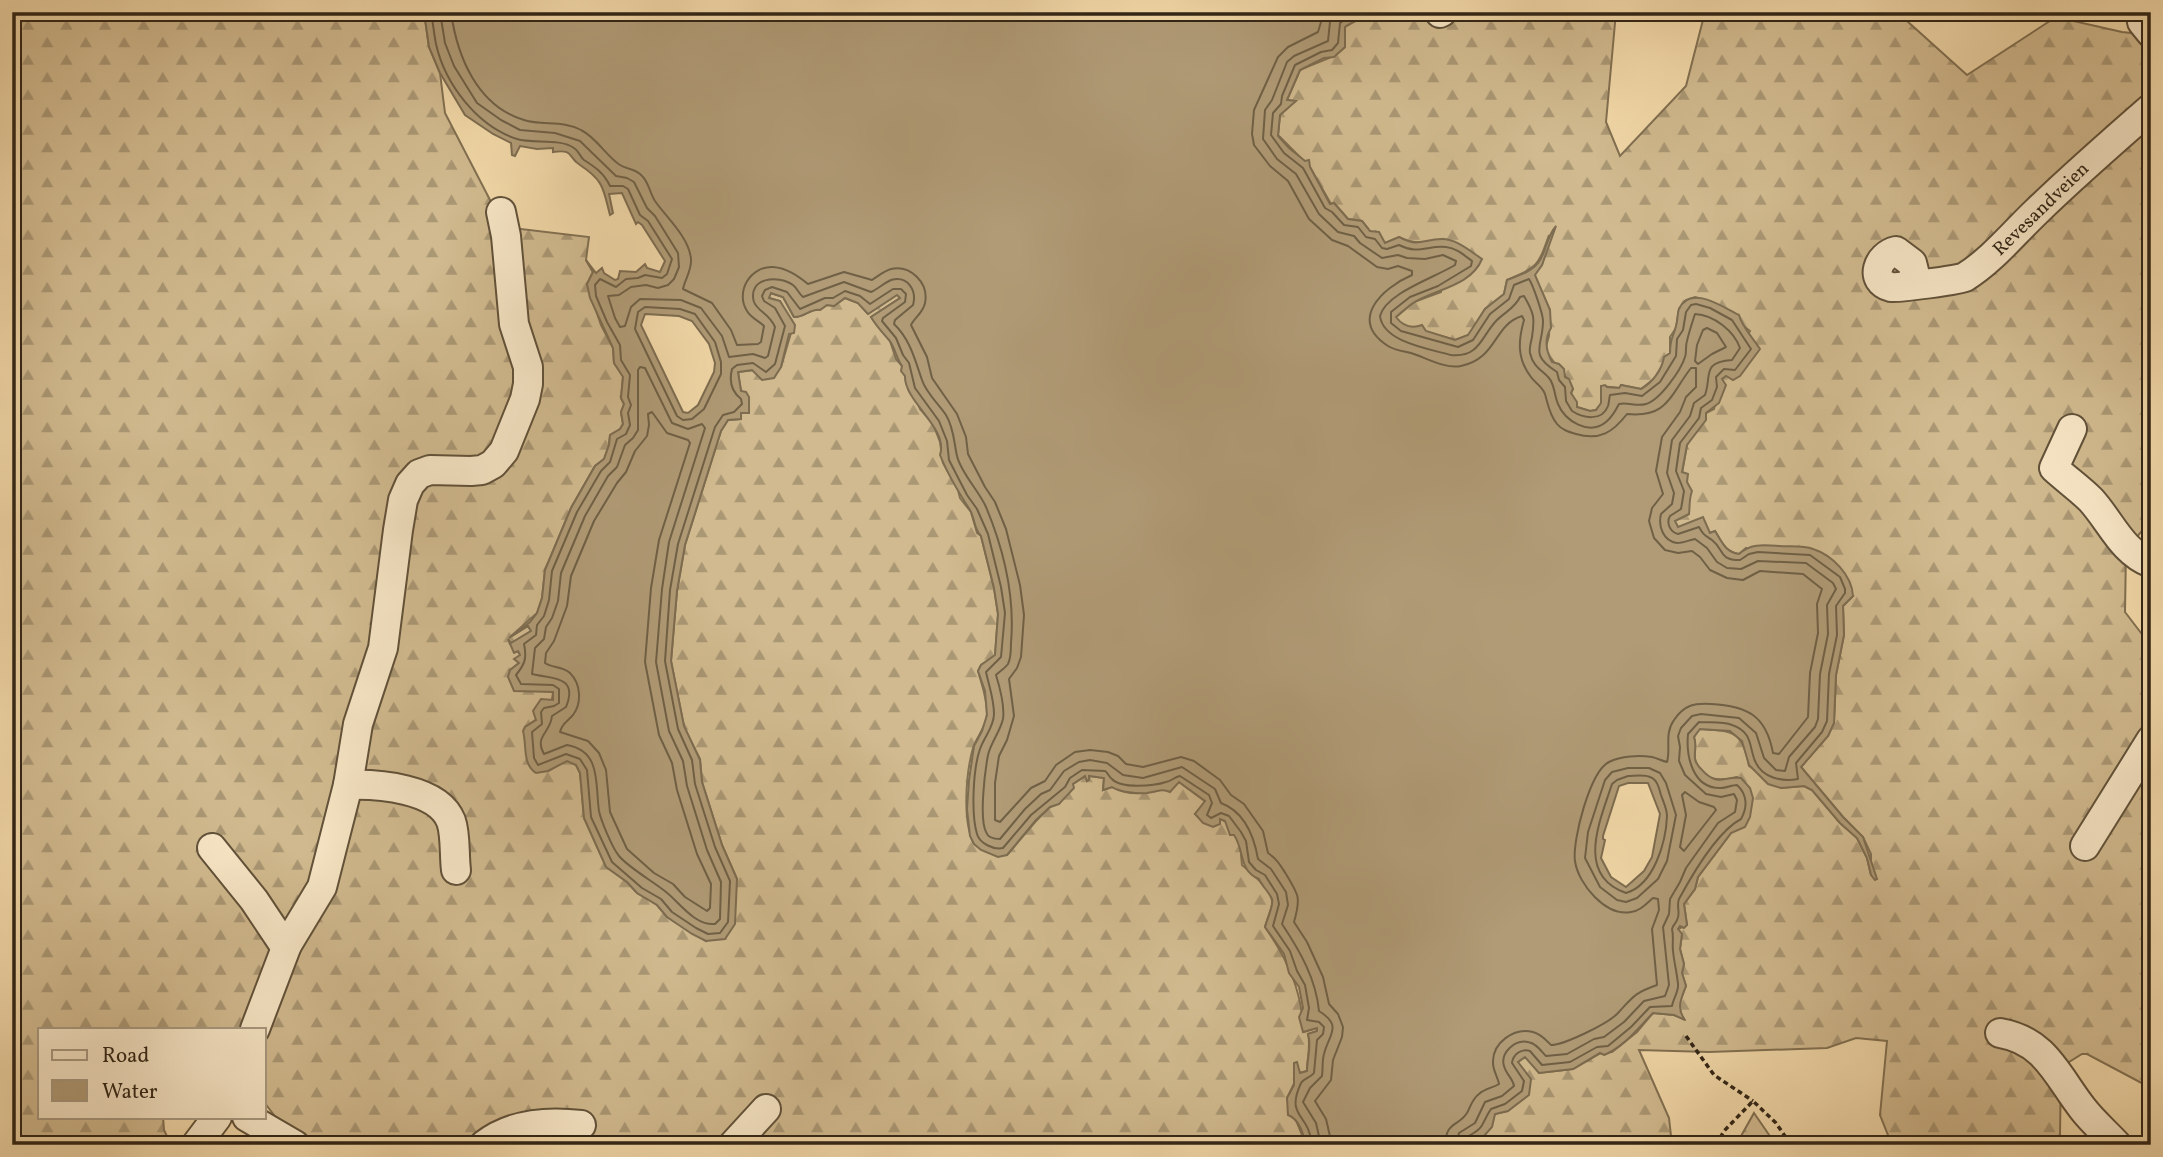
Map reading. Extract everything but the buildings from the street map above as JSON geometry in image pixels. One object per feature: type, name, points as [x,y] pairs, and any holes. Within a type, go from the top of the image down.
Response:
[{"type":"street","points":[[2141,12],[2142,22],[2151,33]]},
{"type":"street","name":"Revesandveien","points":[[1917,283],[1964,277],[2151,108]]},
{"type":"street","points":[[254,1028],[287,945],[322,887],[348,785],[358,724],[383,648],[403,500],[410,484],[419,474],[430,470],[482,470],[493,464],[504,450],[525,399],[528,367],[514,324],[506,236],[501,212]]},
{"type":"street","points":[[2072,429],[2054,468],[2092,500],[2117,537],[2141,559],[2151,563]]},
{"type":"street","points":[[2085,846],[2151,740]]},
{"type":"street","points":[[348,785],[397,787],[428,799],[444,809],[451,822],[456,870]]},
{"type":"street","points":[[212,848],[254,900],[282,942],[287,945]]},
{"type":"street","points":[[2000,1032],[2017,1036],[2035,1046],[2053,1064],[2085,1112],[2118,1145]]},
{"type":"street","points":[[733,1145],[766,1109]]},
{"type":"street","points":[[196,1145],[216,1118]]},
{"type":"street","points":[[249,1118],[295,1145]]},
{"type":"street","points":[[484,1145],[523,1127],[557,1122],[581,1125]]},
{"type":"path","points":[[1686,1036],[1714,1075],[1753,1101],[1776,1124],[1791,1145]]},
{"type":"path","points":[[1716,1145],[1724,1131],[1753,1101]]},
{"type":"green space","points":[[12,12],[424,12],[429,47],[440,73],[445,113],[504,227],[589,237],[586,260],[593,272],[587,284],[601,325],[613,348],[614,363],[623,376],[623,424],[610,435],[604,459],[595,466],[571,508],[545,570],[542,598],[537,613],[510,637],[528,626],[531,631],[510,644],[521,655],[515,659],[519,663],[510,670],[553,692],[547,708],[525,727],[548,771],[567,760],[576,765],[580,773],[584,818],[606,866],[637,893],[657,905],[667,917],[706,941],[737,879],[722,845],[702,782],[700,759],[684,727],[671,661],[677,591],[685,545],[721,431],[728,420],[741,419],[738,372],[781,367],[793,326],[780,301],[769,298],[770,293],[783,297],[794,317],[820,310],[827,305],[834,306],[845,298],[858,303],[868,314],[898,294],[900,298],[871,317],[890,341],[896,359],[902,366],[909,391],[933,424],[940,442],[943,463],[960,498],[971,512],[977,533],[981,536],[998,614],[995,656],[981,665],[978,671],[987,713],[973,748],[967,783],[968,823],[974,844],[1007,855],[1050,807],[1059,804],[1073,784],[1086,776],[1087,780],[1089,776],[1104,778],[1103,790],[1112,787],[1137,793],[1163,789],[1179,782],[1206,802],[1195,814],[1202,820],[1225,821],[1240,843],[1242,865],[1262,883],[1270,895],[1272,905],[1265,927],[1281,952],[1297,989],[1304,1032],[1317,1028],[1318,1031],[1308,1034],[1307,1071],[1299,1073],[1287,1098],[1306,1145],[314,1145],[287,1132],[266,1105],[266,1028],[38,1028],[38,1118],[163,1118],[164,1130],[171,1145],[12,1145]]},
{"type":"green space","points":[[1392,12],[1616,12],[1606,122],[1620,156],[1686,86],[1705,12],[1897,12],[1967,75],[2056,17],[2122,32],[2150,35],[2151,12],[2151,520],[2126,550],[2125,612],[2151,646],[2151,1088],[2087,1054],[2082,1054],[2061,1067],[2060,1135],[2039,1145],[1892,1145],[1880,1115],[1887,1041],[1856,1038],[1827,1048],[1709,1052],[1639,1050],[1669,1118],[1672,1145],[1466,1145],[1495,1114],[1508,1111],[1518,1062],[1526,1056],[1539,1073],[1573,1069],[1601,1053],[1612,1052],[1637,1032],[1653,1013],[1684,1019],[1680,1006],[1686,986],[1680,949],[1682,934],[1678,929],[1687,925],[1684,904],[1695,889],[1698,877],[1731,833],[1737,777],[1712,778],[1706,776],[1698,767],[1694,737],[1699,729],[1734,735],[1743,745],[1749,766],[1781,788],[1804,786],[1812,790],[1840,823],[1857,838],[1867,858],[1871,875],[1871,854],[1863,837],[1801,767],[1828,736],[1834,723],[1836,675],[1844,635],[1843,606],[1853,596],[1746,548],[1739,554],[1734,553],[1724,546],[1715,531],[1710,533],[1678,528],[1674,520],[1689,514],[1687,482],[1682,473],[1687,445],[1706,413],[1714,409],[1722,379],[1750,331],[1712,302],[1695,297],[1686,300],[1679,309],[1676,328],[1670,337],[1670,353],[1655,378],[1641,389],[1621,385],[1620,388],[1601,386],[1602,403],[1596,410],[1577,407],[1571,393],[1571,384],[1545,350],[1549,336],[1550,310],[1534,275],[1542,265],[1549,235],[1535,264],[1507,280],[1504,294],[1485,309],[1469,335],[1455,340],[1403,325],[1395,318],[1414,302],[1441,292],[1443,239],[1420,242],[1399,237],[1385,243],[1362,221],[1348,219],[1334,203],[1331,204],[1310,167],[1278,135],[1280,115],[1295,101],[1287,100],[1300,70],[1345,47],[1345,27],[1361,19],[1382,18]]},
{"type":"green space","points":[[1754,1113],[1776,1145],[1736,1145]]},
{"type":"water","points":[[424,12],[1392,12],[1382,18],[1361,19],[1345,27],[1345,47],[1334,57],[1324,58],[1300,70],[1287,100],[1296,101],[1280,115],[1278,136],[1305,161],[1309,160],[1310,167],[1330,204],[1334,203],[1348,219],[1362,221],[1370,231],[1379,232],[1385,243],[1399,237],[1416,242],[1448,240],[1482,259],[1470,275],[1413,303],[1396,317],[1407,326],[1422,325],[1426,331],[1455,340],[1468,335],[1485,309],[1504,294],[1507,280],[1528,271],[1538,263],[1556,226],[1542,265],[1535,275],[1550,310],[1548,354],[1552,362],[1564,369],[1577,407],[1596,410],[1601,403],[1601,386],[1619,388],[1621,385],[1641,389],[1649,383],[1659,371],[1664,357],[1670,353],[1678,311],[1684,302],[1691,298],[1716,303],[1739,315],[1760,349],[1740,376],[1733,380],[1726,376],[1722,379],[1726,385],[1719,403],[1706,413],[1706,420],[1687,445],[1682,472],[1688,474],[1687,482],[1692,491],[1689,514],[1675,521],[1678,527],[1703,517],[1710,533],[1715,531],[1727,549],[1734,553],[1739,554],[1758,546],[1813,549],[1834,561],[1845,573],[1853,596],[1843,606],[1844,635],[1836,675],[1834,723],[1828,736],[1801,767],[1863,837],[1877,879],[1871,875],[1867,858],[1857,838],[1840,823],[1812,790],[1804,786],[1781,788],[1768,784],[1749,765],[1742,741],[1730,731],[1700,729],[1694,737],[1695,759],[1699,767],[1714,779],[1741,778],[1750,788],[1753,798],[1750,817],[1745,827],[1731,833],[1698,877],[1695,889],[1684,904],[1687,925],[1678,929],[1682,934],[1680,949],[1686,986],[1680,1007],[1685,1020],[1674,1015],[1653,1013],[1618,1047],[1604,1055],[1600,1053],[1573,1069],[1539,1073],[1525,1057],[1518,1062],[1531,1079],[1529,1095],[1508,1111],[1495,1114],[1492,1127],[1484,1136],[1466,1145],[1306,1145],[1298,1123],[1288,1115],[1287,1098],[1294,1085],[1294,1063],[1297,1062],[1300,1073],[1307,1071],[1308,1034],[1317,1031],[1317,1028],[1303,1032],[1299,1017],[1303,1008],[1299,987],[1289,973],[1284,954],[1265,927],[1272,899],[1259,879],[1248,871],[1237,841],[1234,835],[1230,835],[1225,821],[1220,819],[1220,824],[1213,827],[1203,823],[1195,814],[1205,801],[1179,782],[1170,792],[1161,790],[1139,793],[1112,787],[1103,790],[1104,778],[1089,776],[1087,781],[1085,776],[1073,784],[1074,788],[1059,804],[1050,807],[1036,820],[1007,855],[998,857],[974,844],[970,836],[967,809],[969,780],[974,746],[987,715],[985,691],[978,671],[981,665],[995,655],[998,614],[981,536],[940,455],[938,435],[911,396],[901,371],[902,366],[891,343],[871,317],[900,298],[897,295],[868,314],[858,303],[845,298],[834,306],[827,305],[820,310],[794,317],[783,297],[771,293],[769,298],[780,301],[795,325],[794,333],[789,334],[781,367],[774,378],[762,380],[752,370],[738,372],[741,391],[746,392],[749,397],[749,413],[741,413],[741,419],[728,420],[721,431],[685,545],[677,591],[671,661],[684,726],[700,760],[702,782],[722,845],[737,879],[735,924],[725,939],[706,941],[692,934],[606,867],[584,818],[580,773],[576,765],[567,761],[548,771],[536,773],[529,765],[523,731],[536,720],[533,711],[541,699],[553,700],[553,692],[514,691],[508,677],[510,670],[519,663],[514,659],[520,655],[518,651],[514,653],[508,639],[511,643],[531,631],[528,626],[509,638],[537,613],[542,598],[545,570],[571,508],[595,466],[604,459],[610,435],[623,424],[623,377],[614,363],[613,348],[590,298],[587,284],[593,272],[586,260],[596,273],[602,268],[604,273],[615,280],[618,279],[620,271],[636,272],[645,264],[647,268],[660,272],[665,261],[642,225],[638,222],[636,224],[622,193],[609,194],[613,213],[610,215],[598,181],[568,153],[553,152],[553,148],[520,146],[515,156],[512,155],[511,143],[465,115],[440,73],[429,47]],"holes":[[[645,314],[679,316],[692,321],[709,344],[715,363],[714,372],[698,405],[688,413],[683,412],[641,325]],[[1648,783],[1660,814],[1652,857],[1644,871],[1626,887],[1611,877],[1601,858],[1605,840],[1603,836],[1619,786]]]}]
